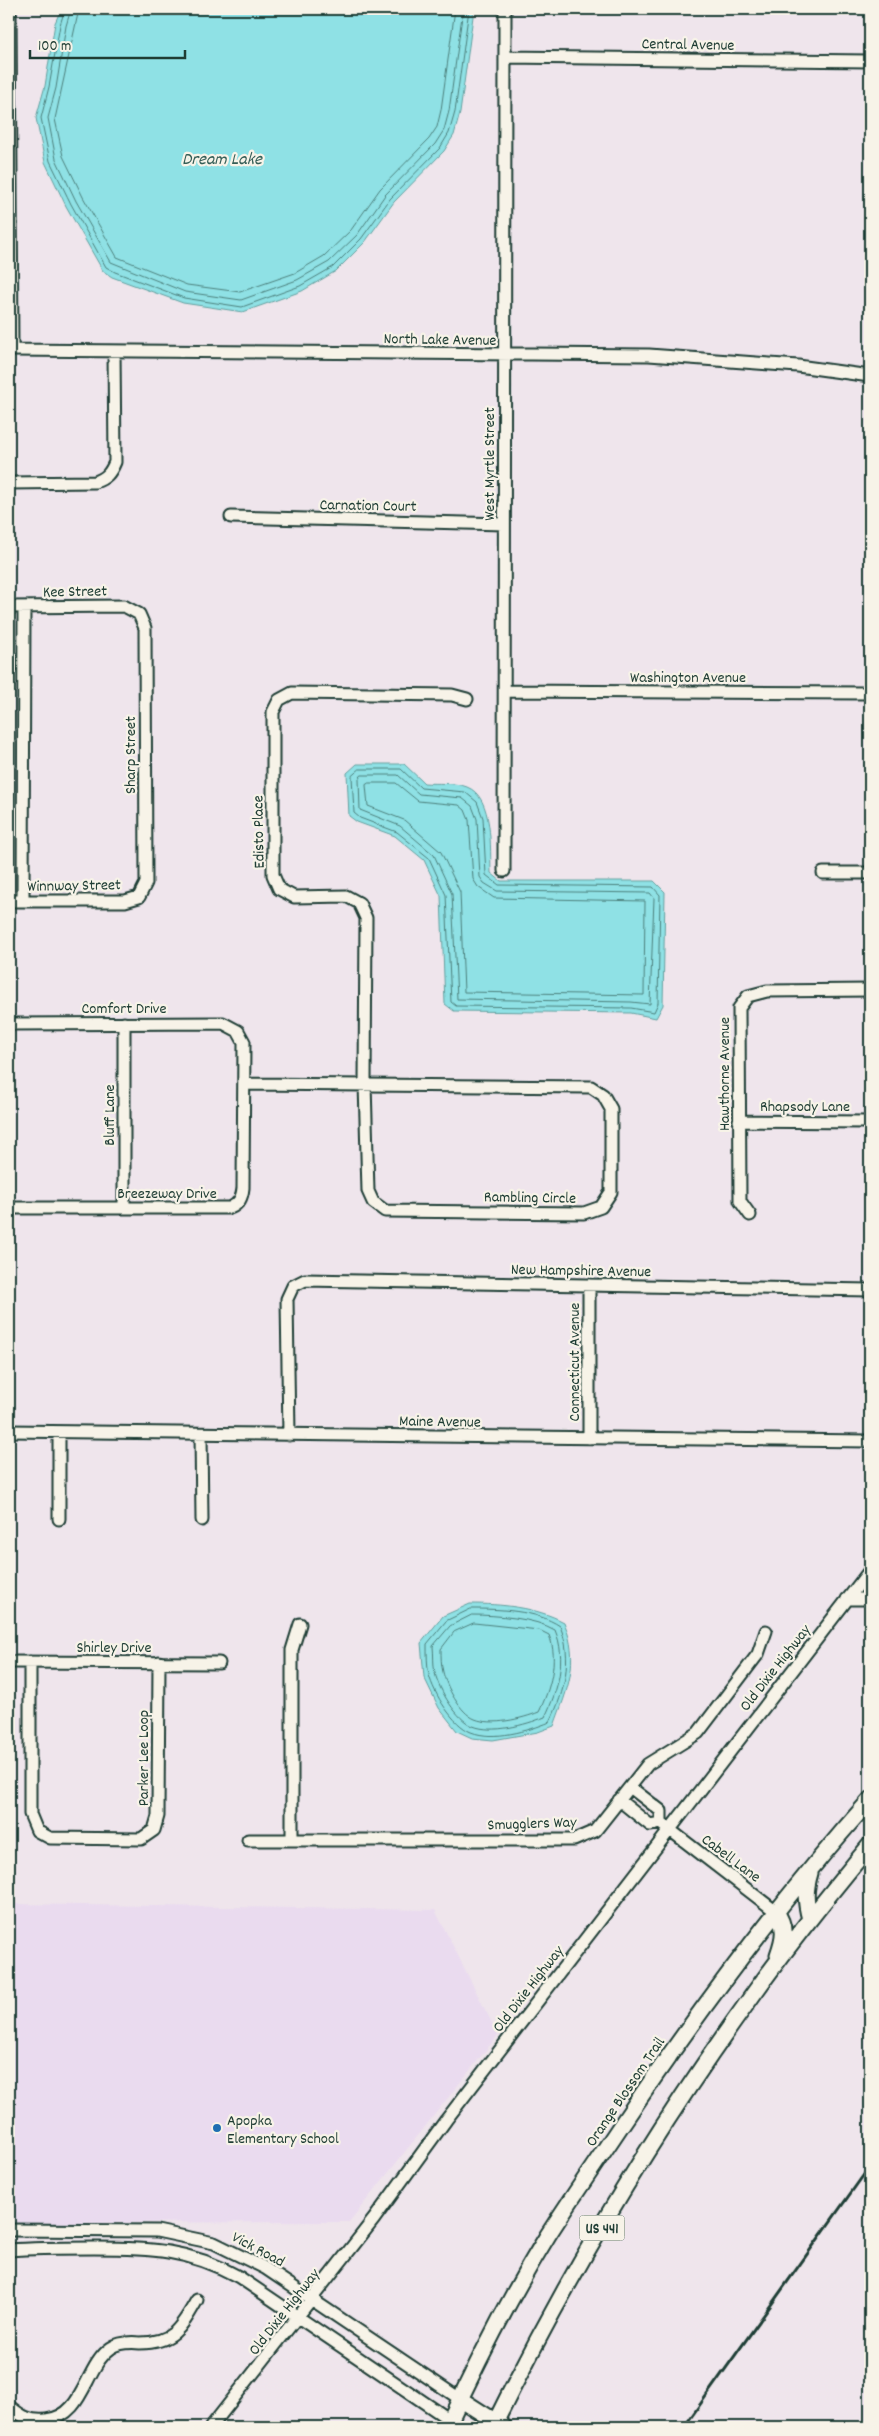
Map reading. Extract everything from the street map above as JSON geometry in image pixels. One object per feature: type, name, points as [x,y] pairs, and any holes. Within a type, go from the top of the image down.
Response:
[{"type":"main road","name":"Orange Blossom Trail","points":[[452,2425],[460,2399],[506,2309],[549,2234],[684,2033],[775,1911],[870,1800]]},
{"type":"main road","name":"US 441","points":[[497,2426],[551,2316],[626,2188],[712,2053],[774,1966],[870,1844]]},
{"type":"main road","points":[[810,1919],[805,1890],[812,1867]]},
{"type":"main road","points":[[774,1966],[783,1942],[784,1930],[782,1920],[775,1911]]},
{"type":"main road","points":[[460,2399],[497,2426]]},
{"type":"street","points":[[10,9],[10,350]]},
{"type":"street","name":"West Myrtle Street","points":[[504,871],[505,9]]},
{"type":"street","name":"Central Avenue","points":[[505,57],[870,61]]},
{"type":"street","name":"North Lake Avenue","points":[[10,350],[504,355],[649,354],[798,366],[870,376]]},
{"type":"street","points":[[9,483],[95,482],[106,478],[111,472],[115,462],[114,351]]},
{"type":"street","name":"Carnation Court","points":[[231,517],[504,524]]},
{"type":"street","name":"Kee Street","points":[[9,607],[124,606],[139,614]]},
{"type":"street","points":[[23,901],[24,607]]},
{"type":"street","name":"Sharp Street","points":[[139,614],[145,628],[146,844],[146,883],[139,896]]},
{"type":"street","name":"Washington Avenue","points":[[505,691],[870,693]]},
{"type":"street","name":"Edisto Place","points":[[365,1084],[366,918],[359,903],[346,896],[294,897],[279,889],[273,875],[273,712],[279,700],[292,693],[452,695],[467,698]]},
{"type":"street","points":[[823,873],[870,872]]},
{"type":"street","name":"Winnway Street","points":[[9,900],[125,901],[139,896]]},
{"type":"street","name":"Hawthorne Avenue","points":[[750,1215],[740,1201],[739,1008],[748,996],[767,991],[870,990]]},
{"type":"street","name":"Bluff Lane","points":[[124,1023],[124,1208]]},
{"type":"street","name":"Comfort Drive","points":[[9,1024],[223,1023],[238,1031]]},
{"type":"street","name":"Breezeway Drive","points":[[9,1208],[230,1208],[239,1202],[243,1188],[244,1042],[238,1031]]},
{"type":"street","name":"Rambling Circle","points":[[244,1084],[365,1084],[591,1088],[603,1096],[610,1109],[610,1192],[601,1207],[584,1213],[385,1211],[373,1202],[368,1191],[365,1084]]},
{"type":"street","name":"Rhapsody Lane","points":[[740,1121],[870,1122]]},
{"type":"street","name":"New Hampshire Avenue","points":[[289,1435],[288,1299],[293,1286],[305,1280],[870,1290]]},
{"type":"street","name":"Connecticut Avenue","points":[[589,1285],[589,1438]]},
{"type":"street","name":"Maine Avenue","points":[[9,1432],[870,1441]]},
{"type":"street","points":[[59,1432],[59,1519]]},
{"type":"street","points":[[201,1434],[202,1520]]},
{"type":"street","name":"Old Dixie Highway","points":[[211,2427],[374,2220],[665,1826],[870,1570]]},
{"type":"street","points":[[848,1599],[870,1600]]},
{"type":"street","points":[[292,1840],[292,1650],[300,1624]]},
{"type":"street","name":"Smugglers Way","points":[[248,1840],[574,1840],[594,1831],[648,1764],[698,1733],[758,1654],[766,1631]]},
{"type":"street","name":"Shirley Drive","points":[[9,1662],[219,1663]]},
{"type":"street","name":"Parker Lee Loop","points":[[30,1662],[30,1814],[37,1831],[50,1838],[141,1839],[154,1830],[158,1816],[159,1662]]},
{"type":"street","points":[[619,1800],[650,1825],[665,1826],[661,1810],[630,1787]]},
{"type":"street","points":[[639,1816],[649,1802]]},
{"type":"street","name":"Cabell Lane","points":[[665,1826],[775,1911]]},
{"type":"street","name":"Vick Road","points":[[9,2230],[148,2231],[196,2238],[231,2250],[249,2259],[312,2299],[460,2399]]},
{"type":"street","points":[[9,2250],[141,2248],[172,2251],[208,2261],[224,2269],[298,2317],[452,2425]]},
{"type":"street","points":[[9,2406],[20,2416],[36,2421],[53,2420],[67,2412],[81,2396],[98,2360],[111,2348],[125,2342],[146,2343],[164,2340],[182,2327],[197,2300]]},
{"type":"shaded area","name":"Apopka Elementary School","points":[[9,1904],[435,1910],[498,2035],[349,2222],[9,2223]]},
{"type":"water","name":"Dream Lake","points":[[61,9],[474,9],[460,113],[454,135],[444,151],[394,202],[365,242],[336,271],[302,291],[243,312],[183,303],[112,277],[103,271],[66,206],[45,162],[36,118],[45,86],[55,23]]},
{"type":"water","points":[[357,764],[404,764],[424,783],[457,784],[467,787],[476,793],[482,801],[489,825],[491,873],[501,881],[654,881],[665,892],[663,1005],[656,1018],[631,1013],[454,1011],[445,1004],[441,896],[424,860],[395,836],[357,822],[349,816],[347,773]]},
{"type":"water","points":[[470,1604],[518,1607],[542,1613],[564,1622],[569,1637],[572,1663],[568,1687],[554,1726],[538,1732],[493,1740],[472,1738],[457,1731],[439,1708],[424,1677],[421,1643],[443,1616]]},
{"type":"railway","points":[[684,2427],[870,2166]]},
{"type":"place","name":"Apopka Elementary School","points":[[217,2128]]}]
